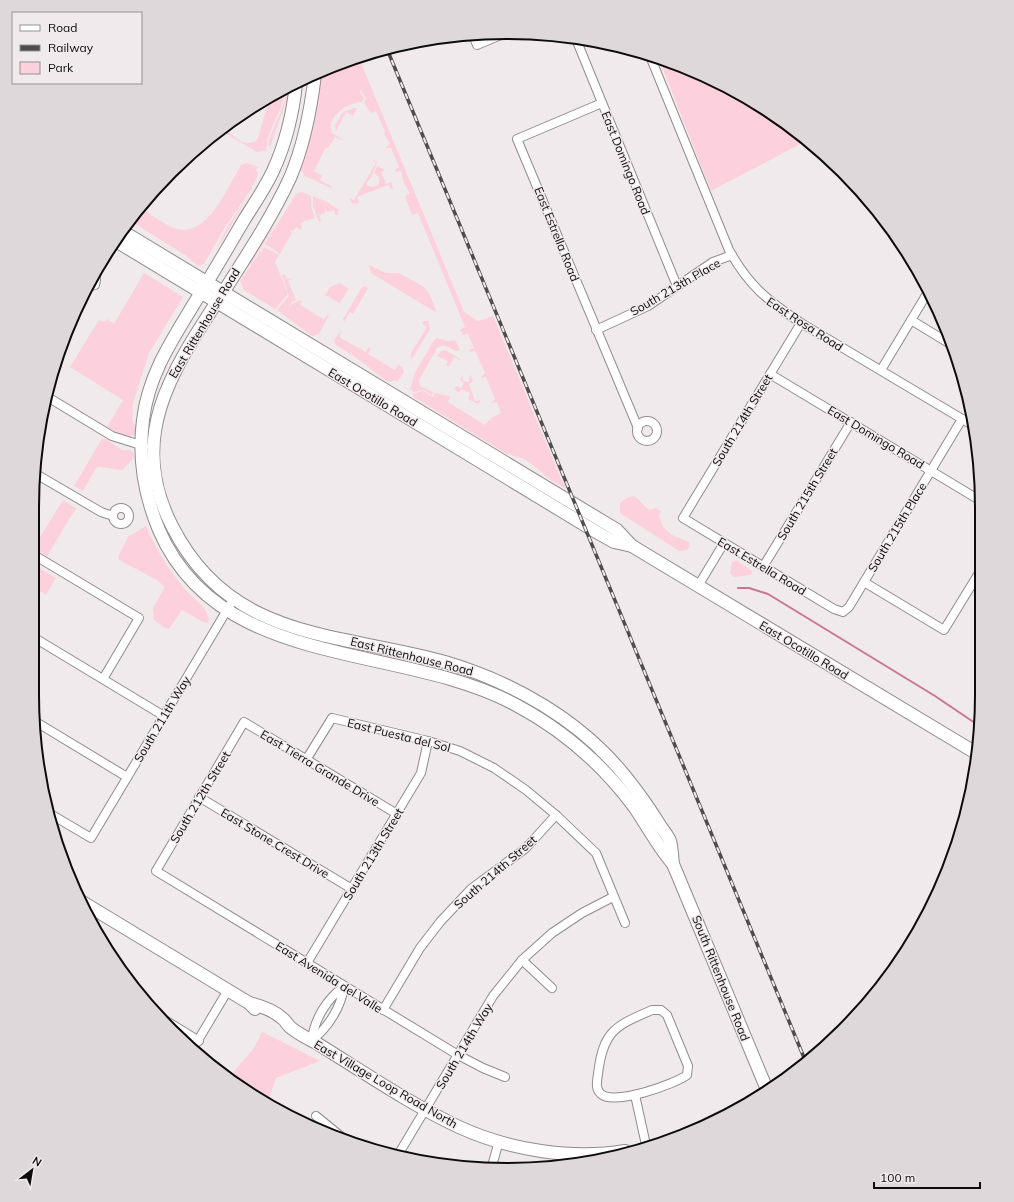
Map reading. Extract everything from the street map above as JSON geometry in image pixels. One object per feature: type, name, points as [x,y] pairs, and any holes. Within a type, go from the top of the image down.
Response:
[{"type":"main road","name":"East Rittenhouse Road","points":[[230,605],[192,561],[170,523],[158,489],[153,448],[157,420],[169,381],[276,205],[290,177],[309,118],[314,81]]},
{"type":"main road","name":"East Rittenhouse Road","points":[[295,90],[280,153],[273,171],[165,351],[148,391],[140,445],[142,474],[147,495],[165,542],[185,572],[211,598],[249,610],[281,624],[444,662],[476,673],[530,698],[563,718],[593,742],[620,770],[646,802],[670,841],[673,864]]},
{"type":"main road","points":[[290,177],[286,174],[284,166],[299,113],[294,99]]},
{"type":"main road","name":"East Ocotillo Road","points":[[127,234],[224,291],[617,530],[632,546],[972,750]]},
{"type":"main road","name":"East Ocotillo Road","points":[[120,244],[598,533],[614,542],[632,546]]},
{"type":"main road","points":[[327,369],[330,365],[340,362]]},
{"type":"main road","name":"South Rittenhouse Road","points":[[673,864],[765,1085]]},
{"type":"main road","name":"East Village Loop Road North","points":[[90,907],[249,1003],[263,1006],[282,1018],[290,1027],[425,1110],[460,1128],[499,1141],[533,1149],[568,1153],[601,1153]]},
{"type":"street","points":[[475,40],[477,45],[490,40]]},
{"type":"street","name":"East Domingo Road","points":[[578,45],[677,286]]},
{"type":"street","name":"East Rosa Road","points":[[653,63],[732,255],[745,276],[764,298],[801,322],[967,422]]},
{"type":"street","name":"East Estrella Road","points":[[602,103],[517,139],[638,428]]},
{"type":"street","name":"South 213th Place","points":[[596,330],[648,306],[714,262],[732,255]]},
{"type":"street","points":[[881,370],[925,297]]},
{"type":"street","points":[[911,320],[943,340]]},
{"type":"street","name":"South 214th Street","points":[[683,518],[801,322]]},
{"type":"street","name":"East Domingo Road","points":[[770,374],[975,497]]},
{"type":"street","points":[[52,400],[112,436],[153,448]]},
{"type":"street","name":"South 215th Place","points":[[843,612],[849,607],[962,419]]},
{"type":"street","name":"South 215th Street","points":[[763,567],[851,422]]},
{"type":"street","points":[[40,476],[101,512],[113,516]]},
{"type":"street","name":"East Estrella Road","points":[[683,518],[834,609],[843,612]]},
{"type":"street","points":[[698,586],[724,543]]},
{"type":"street","points":[[39,558],[139,618],[103,680]]},
{"type":"street","points":[[864,582],[944,630],[975,579]]},
{"type":"street","name":"South 211th Way","points":[[55,817],[90,838],[230,605]]},
{"type":"street","points":[[39,642],[164,716]]},
{"type":"street","name":"East Puesta del Sol","points":[[306,760],[332,718],[428,741],[460,751],[494,768],[526,790],[556,815],[596,853],[625,923]]},
{"type":"street","name":"East Tierra Grande Drive","points":[[244,722],[397,814]]},
{"type":"street","name":"South 212th Street","points":[[156,871],[244,722]]},
{"type":"street","points":[[40,724],[127,777]]},
{"type":"street","name":"South 213th Street","points":[[307,964],[421,773],[428,741]]},
{"type":"street","name":"East Stone Crest Drive","points":[[199,797],[352,889]]},
{"type":"street","name":"South 214th Street","points":[[383,1010],[420,948],[440,922],[471,889],[526,848],[556,815]]},
{"type":"street","name":"East Avenida del Valle","points":[[156,871],[344,987],[458,1055],[505,1077]]},
{"type":"street","name":"South 214th Way","points":[[401,1150],[493,996],[522,960],[552,933],[582,913],[613,897]]},
{"type":"street","points":[[522,960],[552,988]]},
{"type":"street","points":[[312,1040],[322,1032],[336,1009],[342,999],[344,987]]},
{"type":"street","points":[[196,1044],[228,990]]},
{"type":"street","points":[[652,1010],[661,1010],[667,1015],[688,1066],[687,1074],[681,1080],[635,1095],[610,1098],[601,1094],[596,1087],[600,1054],[605,1041],[622,1023],[652,1010]]},
{"type":"street","points":[[635,1095],[645,1142]]},
{"type":"street","points":[[316,1116],[331,1128]]},
{"type":"street","points":[[493,1163],[499,1141]]},
{"type":"green space","points":[[361,63],[464,312],[478,321],[493,316],[562,481],[567,489],[549,479],[524,459],[505,453],[414,397],[413,394],[423,391],[433,397],[435,393],[449,396],[450,398],[445,407],[448,402],[485,425],[490,419],[493,422],[491,418],[501,413],[497,402],[491,403],[495,399],[486,377],[480,378],[485,373],[475,351],[470,352],[469,350],[474,348],[468,334],[463,335],[460,330],[465,327],[418,213],[412,215],[405,196],[410,193],[404,183],[401,171],[395,172],[395,170],[399,167],[391,148],[385,148],[390,144],[384,134],[385,132],[376,111],[371,113],[364,103],[366,98],[361,90],[359,91],[364,98],[362,102],[345,108],[335,116],[332,121],[332,133],[345,141],[335,137],[328,148],[326,147],[314,171],[322,176],[320,180],[332,187],[331,188],[305,176],[302,171],[300,171],[316,114],[321,78]]},
{"type":"green space","points":[[662,66],[714,87],[741,102],[767,118],[801,143],[711,191]]},
{"type":"green space","points":[[288,94],[270,147],[268,144],[270,137]]},
{"type":"green space","points":[[284,96],[269,135],[266,151],[257,152],[226,133],[228,132],[242,142],[255,142],[258,138],[267,106]]},
{"type":"green space","points":[[357,108],[353,116],[346,112],[336,131],[335,125],[343,112]]},
{"type":"green space","points":[[372,159],[377,162],[371,178],[366,183],[368,186],[374,187],[379,184],[379,177],[374,173],[377,166],[385,170],[381,172],[386,184],[391,182],[393,188],[391,189],[388,185],[357,197],[359,203],[353,204],[349,198],[354,200],[376,163]]},
{"type":"green space","points":[[247,163],[258,167],[256,169],[258,175],[253,185],[251,185],[252,188],[225,227],[204,264],[198,266],[185,255],[135,224],[145,211],[163,223],[178,229],[189,229],[199,225],[216,208],[241,165]]},
{"type":"green space","points":[[302,192],[311,196],[311,207],[315,218],[305,221],[303,218],[304,222],[301,223],[301,230],[296,227],[293,231],[289,229],[292,233],[280,254],[265,244],[296,194]]},
{"type":"green space","points":[[250,194],[215,252],[228,226]]},
{"type":"green space","points":[[313,196],[327,202],[339,210],[338,214],[336,215],[334,210],[327,212],[323,203],[326,212],[319,215],[321,220],[319,222],[313,206]]},
{"type":"green space","points":[[277,222],[251,264],[247,267],[259,246]]},
{"type":"green space","points":[[264,247],[279,255],[275,262],[288,294],[275,309],[244,290],[240,281]]},
{"type":"green space","points":[[369,265],[386,273],[399,273],[424,287],[430,295],[437,313],[371,273]]},
{"type":"green space","points":[[144,273],[183,297],[149,353],[133,403],[132,420],[136,427],[136,433],[125,436],[107,427],[123,400],[70,367],[99,320],[104,322],[107,319],[114,324]]},
{"type":"green space","points":[[285,274],[287,279],[293,278],[288,281],[296,300],[292,302],[289,307],[293,303],[302,300],[300,305],[314,313],[309,317],[314,314],[324,319],[327,315],[329,315],[319,334],[312,336],[277,310],[289,296],[282,275]]},
{"type":"green space","points":[[340,283],[349,289],[340,303],[325,295],[330,287]]},
{"type":"green space","points":[[365,286],[368,288],[353,314],[350,312],[344,322],[343,319],[362,287]]},
{"type":"green space","points":[[424,321],[428,321],[430,329],[412,359],[410,355],[427,327],[422,324]]},
{"type":"green space","points":[[342,330],[339,337],[366,352],[369,347],[371,349],[368,354],[395,370],[398,365],[402,367],[404,372],[397,382],[396,380],[388,382],[357,358],[336,345],[334,340]]},
{"type":"green space","points":[[437,338],[448,341],[455,340],[460,350],[456,351],[444,345],[437,348],[419,380],[420,386],[433,392],[432,395],[423,390],[413,392],[410,390],[415,373],[434,340]]},
{"type":"green space","points":[[445,350],[461,361],[454,357],[449,367],[446,365],[448,361],[437,356],[441,351]]},
{"type":"green space","points":[[470,374],[473,381],[469,384],[475,401],[481,400],[478,404],[468,399],[470,393],[462,389],[459,393],[455,390],[456,386],[461,388],[464,383],[460,380],[463,375],[463,381],[469,382]]},
{"type":"green space","points":[[102,439],[106,439],[122,450],[130,450],[134,453],[134,458],[122,470],[100,467],[96,468],[83,491],[74,486]]},
{"type":"green space","points":[[634,496],[648,509],[650,510],[655,508],[661,511],[659,516],[663,527],[672,535],[689,542],[690,546],[687,550],[679,551],[620,513],[620,503],[628,497]]},
{"type":"green space","points":[[63,500],[76,508],[47,556],[39,550],[39,539]]},
{"type":"green space","points":[[146,526],[162,558],[172,573],[205,609],[209,619],[208,623],[203,622],[182,610],[169,629],[165,628],[154,620],[153,608],[165,587],[157,580],[119,560],[118,557],[128,537]]},
{"type":"green space","points":[[736,560],[752,571],[751,575],[734,577],[730,573],[732,562]]},
{"type":"green space","points":[[39,568],[56,578],[46,595],[39,590]]},
{"type":"green space","points":[[262,1032],[320,1061],[276,1078],[269,1098],[232,1073],[254,1048]]},
{"type":"waterway","points":[[738,588],[749,588],[768,594],[935,696],[974,722]]},
{"type":"railway","points":[[389,54],[804,1057]]}]
